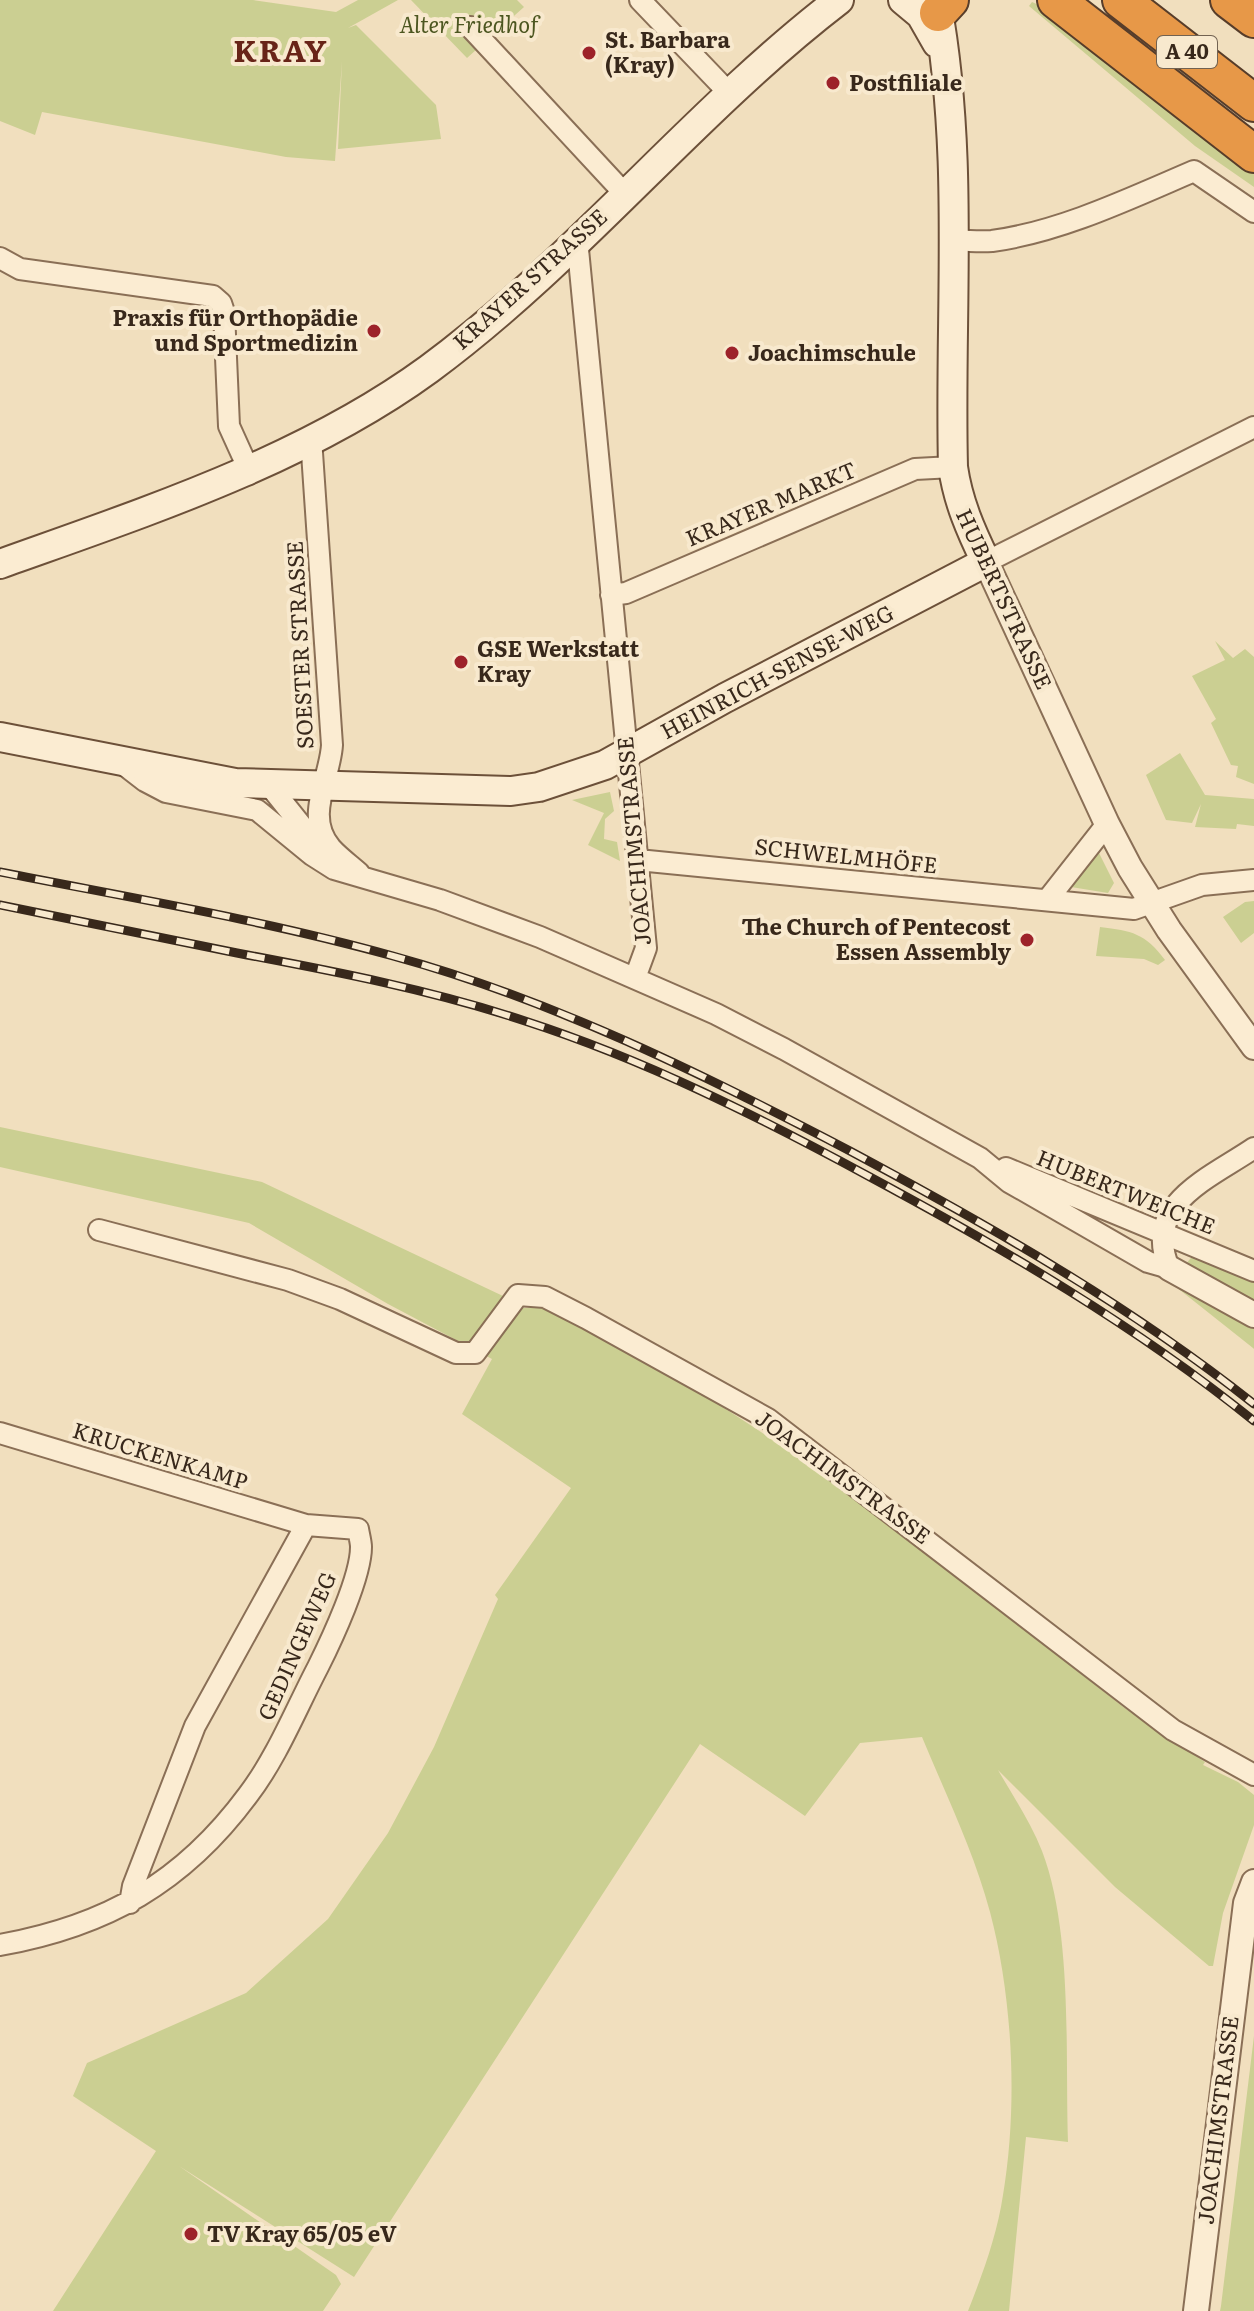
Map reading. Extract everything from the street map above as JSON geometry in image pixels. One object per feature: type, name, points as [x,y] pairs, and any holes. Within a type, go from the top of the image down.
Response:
[{"type":"highway","points":[[1056,0],[1254,154]]},
{"type":"highway","name":"A 40","points":[[1121,0],[1254,103]]},
{"type":"highway","points":[[1229,0],[1254,19]]},
{"type":"main road","name":"KRAYER STRASSE","points":[[0,564],[178,501],[249,470],[379,401],[428,369],[516,298],[729,93],[839,0]]},
{"type":"main road","points":[[903,0],[926,22],[944,58]]},
{"type":"main road","name":"HUBERTSTRASSE","points":[[941,4],[952,142],[955,240],[953,467],[961,506],[986,562]]},
{"type":"main road","name":"HEINRICH-SENSE-WEG","points":[[0,737],[235,783],[511,791],[539,787],[597,769],[986,562]]},
{"type":"main road","points":[[0,719],[243,766],[256,772],[269,785]]},
{"type":"street","points":[[640,0],[729,93]]},
{"type":"street","points":[[470,27],[624,193]]},
{"type":"street","points":[[955,240],[992,241],[1038,230],[1113,206],[1194,171],[1254,212]]},
{"type":"street","name":"JOACHIMSTRASSE","points":[[577,239],[646,948],[635,978],[784,1049],[980,1158],[1009,1182],[1148,1262],[1169,1268],[1254,1315]]},
{"type":"street","points":[[0,258],[20,269],[213,296],[221,303],[224,312],[229,426],[249,470]]},
{"type":"street","name":"HEINRICH-SENSE-WEG","points":[[986,562],[1254,427]]},
{"type":"street","name":"SOESTER STRASSE","points":[[311,438],[332,745],[331,762],[318,810],[322,834],[332,849],[365,878]]},
{"type":"street","name":"KRAYER MARKT","points":[[611,595],[626,593],[915,469],[953,467]]},
{"type":"street","name":"HUBERTSTRASSE","points":[[986,562],[1107,824],[1152,904],[1254,1047]]},
{"type":"street","name":"HEINRICH-SENSE-WEG","points":[[120,762],[166,792],[257,810],[271,821]]},
{"type":"street","name":"SOESTER STRASSE","points":[[269,785],[314,844],[328,857],[365,878]]},
{"type":"street","name":"SOESTER STRASSE","points":[[271,821],[334,869],[440,900],[527,932],[635,978]]},
{"type":"street","points":[[1048,899],[1107,824]]},
{"type":"street","name":"SCHWELMHÖFE","points":[[638,860],[1134,909],[1202,885],[1254,880]]},
{"type":"street","points":[[1169,1268],[1162,1231],[1172,1208],[1182,1197],[1254,1148]]},
{"type":"street","name":"HUBERTWEICHE","points":[[980,1158],[1254,1271]]},
{"type":"street","name":"JOACHIMSTRASSE","points":[[99,1230],[288,1280],[340,1299],[456,1353],[475,1353],[518,1295],[545,1297],[768,1419],[1173,1730],[1254,1775]]},
{"type":"street","name":"KRUCKENKAMP","points":[[0,1433],[306,1525]]},
{"type":"street","name":"GEDINGEWEG","points":[[0,1945],[76,1927],[130,1903],[162,1883],[200,1849],[249,1794],[326,1651],[358,1569],[361,1546],[358,1529],[306,1525],[195,1726],[133,1886],[130,1903]]},
{"type":"street","name":"JOACHIMSTRASSE","points":[[1196,2311],[1246,1903],[1254,1882]]},
{"type":"green space","name":"Alter Friedhof","points":[[0,0],[253,0],[336,12],[358,0],[398,0],[348,28],[356,25],[436,105],[441,139],[338,149],[342,61],[335,161],[286,157],[42,112],[35,135],[0,121]]},
{"type":"green space","name":"Alter Friedhof","points":[[411,0],[517,0],[524,7],[467,58]]},
{"type":"green space","points":[[1032,2],[1050,10],[1254,166],[1254,187],[1195,146],[1029,6]]},
{"type":"green space","points":[[1215,641],[1233,658],[1245,649],[1254,657],[1254,784],[1236,777],[1238,766],[1231,765],[1211,723],[1216,719],[1192,676],[1225,660]]},
{"type":"green space","points":[[1180,753],[1205,795],[1254,799],[1254,826],[1237,824],[1236,829],[1195,827],[1201,804],[1192,823],[1166,820],[1146,775]]},
{"type":"green space","points":[[610,792],[614,811],[605,819],[604,839],[617,842],[620,861],[588,845],[604,813],[572,800]]},
{"type":"green space","points":[[1098,851],[1114,883],[1108,893],[1071,887]]},
{"type":"green space","points":[[1254,901],[1254,933],[1241,943],[1223,917],[1245,902]]},
{"type":"green space","points":[[1100,927],[1137,935],[1151,944],[1165,960],[1158,965],[1144,959],[1096,956]]},
{"type":"green space","points":[[0,1127],[262,1182],[503,1296],[521,1308],[546,1308],[712,1400],[761,1432],[868,1508],[1126,1709],[1205,1762],[1203,1765],[1238,1782],[1254,1795],[1254,1825],[1223,1913],[1213,1966],[1209,1966],[1115,1887],[998,1770],[1038,1841],[1052,1883],[1063,1955],[1067,2033],[1068,2142],[1026,2137],[1009,2311],[968,2311],[997,2225],[1008,2161],[1012,2089],[1004,1980],[990,1912],[976,1868],[922,1737],[860,1743],[805,1816],[700,1744],[354,2277],[179,2166],[336,2275],[341,2284],[323,2311],[53,2311],[156,2151],[73,2096],[87,2063],[246,1993],[328,1919],[388,1833],[434,1747],[498,1599],[495,1595],[571,1488],[462,1414],[492,1359],[388,1304],[249,1223],[0,1167]]},
{"type":"green space","points":[[1195,1253],[1254,1279],[1254,1306],[1185,1265]]},
{"type":"green space","points":[[1161,1275],[1254,1324],[1254,1349],[1253,1348]]},
{"type":"green space","points":[[1254,2036],[1254,2311],[1220,2311],[1221,2306]]},
{"type":"railway","points":[[0,872],[296,931],[393,956],[511,994],[626,1041],[739,1094],[955,1208],[1108,1300],[1254,1404]]},
{"type":"railway","points":[[0,905],[418,991],[525,1021],[614,1053],[786,1133],[970,1232],[1068,1290],[1163,1352],[1254,1421]]},
{"type":"place","name":"St. Barbara (Kray)","points":[[589,53]]},
{"type":"place","name":"Postfiliale","points":[[833,83]]},
{"type":"place","name":"Praxis für Orthopädie und Sportmedizin","points":[[374,331]]},
{"type":"place","name":"Joachimschule","points":[[732,353]]},
{"type":"place","name":"GSE Werkstatt Kray","points":[[461,662]]},
{"type":"place","name":"The Church of Pentecost Essen Assembly","points":[[1027,940]]},
{"type":"place","name":"TV Kray 65/05 eV","points":[[191,2234]]},
{"type":"district","name":"KRAY","points":[[281,52]]}]
